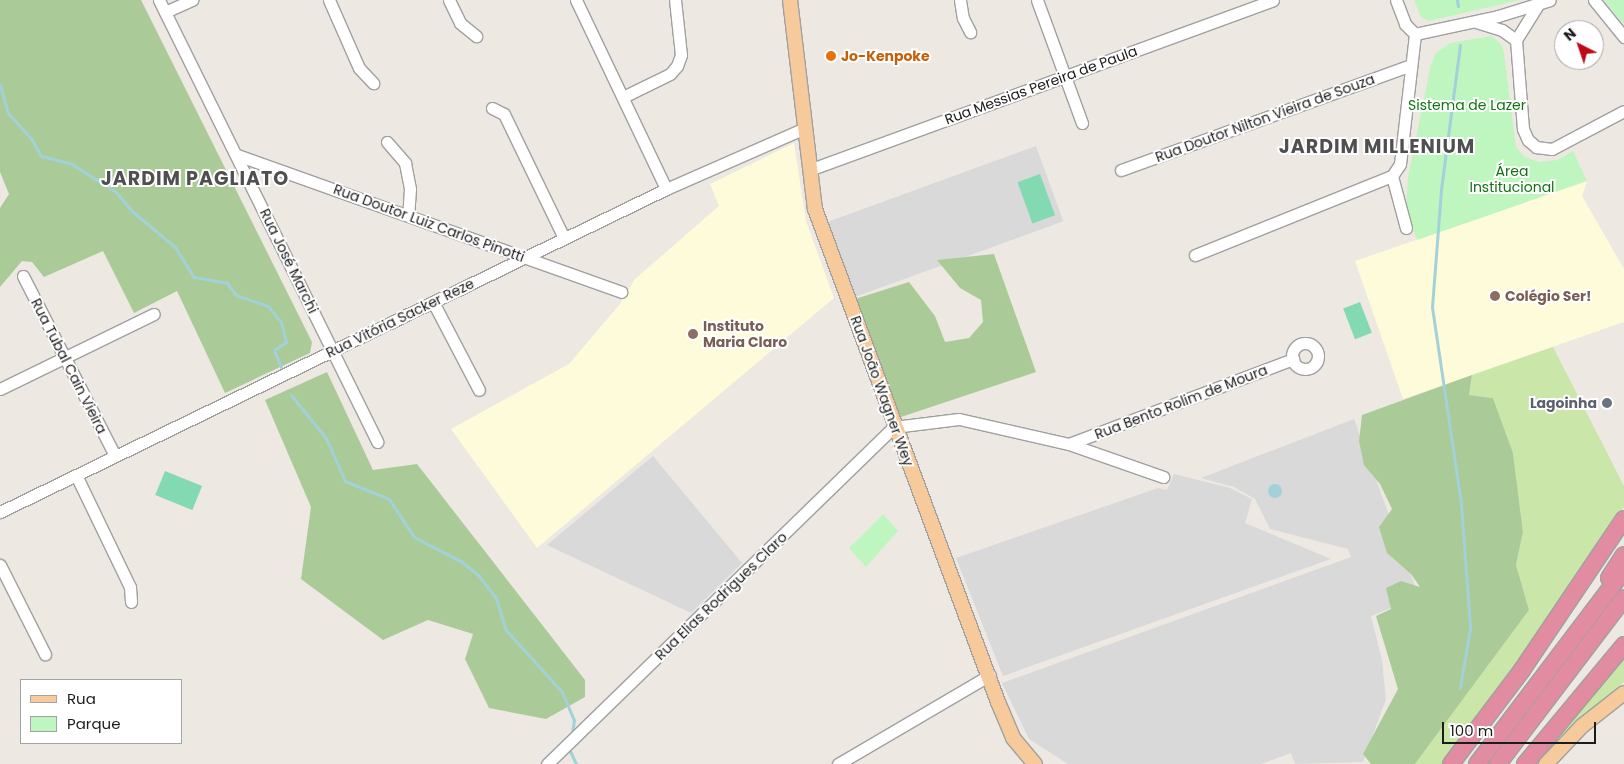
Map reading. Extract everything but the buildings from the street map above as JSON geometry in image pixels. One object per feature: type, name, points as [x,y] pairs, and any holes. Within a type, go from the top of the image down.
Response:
[{"type":"highway","points":[[1451,764],[1522,670],[1624,518]]},
{"type":"highway","points":[[1504,728],[1556,646],[1624,555]]},
{"type":"highway","points":[[1477,764],[1624,570]]},
{"type":"highway","points":[[1498,764],[1624,598]]},
{"type":"highway","points":[[1526,764],[1624,645]]},
{"type":"main road","name":"Rua João Wagner Wey","points":[[790,0],[803,129],[815,209],[894,427],[1013,738],[1035,764]]},
{"type":"main road","points":[[1546,764],[1582,726],[1624,693]]},
{"type":"street","name":"Rua José Marchi","points":[[159,0],[237,155],[376,442]]},
{"type":"street","points":[[165,12],[192,0]]},
{"type":"street","points":[[329,0],[359,68],[374,83]]},
{"type":"street","points":[[449,0],[460,22],[476,36]]},
{"type":"street","points":[[576,0],[666,189]]},
{"type":"street","points":[[623,97],[670,74],[677,66],[681,56],[675,0]]},
{"type":"street","points":[[960,0],[963,18],[970,32]]},
{"type":"street","points":[[1037,0],[1082,123]]},
{"type":"street","name":"Rua Messias Pereira de Paula","points":[[809,170],[1272,0]]},
{"type":"street","points":[[1396,0],[1405,24],[1415,34]]},
{"type":"street","points":[[1594,0],[1624,37]]},
{"type":"street","points":[[1415,34],[1474,22],[1545,2]]},
{"type":"street","points":[[1545,2],[1516,40],[1523,129],[1536,147],[1552,148],[1624,111]]},
{"type":"street","points":[[1474,22],[1502,30],[1516,40]]},
{"type":"street","points":[[1195,255],[1392,176],[1400,164],[1409,66],[1415,34]]},
{"type":"street","name":"Rua Doutor Nilton Vieira de Souza","points":[[1121,170],[1409,66]]},
{"type":"street","points":[[492,108],[504,114],[564,238]]},
{"type":"street","name":"Rua Vitória Sacker Reze","points":[[0,512],[666,189],[803,129]]},
{"type":"street","points":[[387,142],[405,163],[410,188],[408,216]]},
{"type":"street","name":"Rua Doutor Luiz Carlos Pinotti","points":[[237,155],[621,292]]},
{"type":"street","points":[[1392,176],[1406,228]]},
{"type":"street","name":"Rua Tubal Cain Vieira","points":[[23,276],[115,456]]},
{"type":"street","points":[[433,302],[479,390]]},
{"type":"street","points":[[0,389],[154,314]]},
{"type":"street","name":"Rua Bento Rolim de Moura","points":[[1069,444],[1293,359]]},
{"type":"street","points":[[894,427],[959,419],[1069,444],[1162,478]]},
{"type":"street","name":"Rua Elias Rodrigues Claro","points":[[547,764],[894,427]]},
{"type":"street","points":[[76,475],[130,587],[131,602]]},
{"type":"street","points":[[0,564],[45,654]]},
{"type":"street","points":[[838,764],[990,675]]},
{"type":"shaded area","name":"Instituto Maria Claro","points":[[794,143],[806,221],[834,298],[537,548],[451,429],[569,364],[620,304],[635,279],[719,206],[710,184]]},
{"type":"shaded area","points":[[1036,146],[1063,221],[855,297],[827,222]]},
{"type":"shaded area","name":"Colégio Ser!","points":[[1587,181],[1582,196],[1624,269],[1624,322],[1403,399],[1355,261]]},
{"type":"shaded area","points":[[1354,419],[1419,597],[1371,616],[1382,660],[1386,699],[1363,762],[1295,764],[1291,753],[1261,764],[1068,764],[1029,739],[1002,683],[1351,557],[1348,549],[1270,529],[1255,499],[1234,487],[1201,478]]},
{"type":"shaded area","points":[[653,456],[742,563],[691,613],[547,545]]},
{"type":"shaded area","points":[[1174,474],[1230,488],[1252,499],[1245,523],[1331,559],[1003,676],[956,558],[1158,488],[1167,490]]},
{"type":"green space","points":[[0,0],[141,0],[312,342],[310,353],[225,393],[177,291],[134,313],[103,251],[44,277],[32,262],[22,261],[0,287],[0,208],[9,194],[0,172]]},
{"type":"green space","points":[[1414,0],[1520,0],[1429,21],[1421,17]]},
{"type":"green space","points":[[1604,0],[1624,0],[1624,24],[1617,16]]},
{"type":"green space","name":"Sistema de Lazer","points":[[1491,36],[1501,44],[1504,53],[1516,147],[1525,157],[1540,162],[1557,160],[1573,151],[1587,181],[1417,240],[1406,208],[1408,177],[1431,64],[1436,53],[1450,43]]},
{"type":"green space","points":[[1040,174],[1055,215],[1032,224],[1017,182]]},
{"type":"green space","points":[[994,254],[1036,372],[898,418],[855,299],[909,282],[935,316],[945,342],[969,338],[983,322],[981,300],[960,288],[937,260]]},
{"type":"green space","points":[[1360,302],[1372,333],[1355,339],[1343,308]]},
{"type":"green space","points":[[1553,347],[1624,486],[1624,507],[1522,658],[1445,764],[1415,764],[1529,610],[1516,565],[1523,532],[1513,453],[1493,398],[1469,395],[1472,375]]},
{"type":"green space","points":[[327,372],[373,470],[417,464],[585,680],[585,697],[546,719],[489,708],[465,659],[473,634],[428,620],[383,640],[301,579],[311,507],[265,400]]},
{"type":"green space","points":[[1472,375],[1469,395],[1493,398],[1513,453],[1523,532],[1516,565],[1529,610],[1415,764],[1371,764],[1363,754],[1398,689],[1376,616],[1391,609],[1386,588],[1401,581],[1420,587],[1411,574],[1387,553],[1379,527],[1392,509],[1380,484],[1364,465],[1359,441],[1362,415]]},
{"type":"green space","points":[[165,471],[202,486],[192,510],[155,495]]},
{"type":"green space","points":[[883,514],[898,531],[866,567],[849,548]]},
{"type":"green space","points":[[1624,653],[1624,682],[1554,745],[1540,764],[1536,764]]},
{"type":"water","points":[[1272,484],[1278,484],[1282,491],[1278,498],[1272,498],[1268,494],[1268,488]]},
{"type":"waterway","points":[[1457,0],[1458,6]]},
{"type":"waterway","points":[[1460,45],[1441,190],[1432,307],[1461,504],[1470,628],[1460,688]]},
{"type":"waterway","points":[[0,85],[8,113],[32,140],[41,156],[70,163],[116,192],[133,212],[175,247],[194,277],[227,283],[236,295],[268,306],[281,322],[286,342],[274,350],[281,367]]},
{"type":"waterway","points":[[291,395],[326,438],[345,481],[389,499],[414,537],[462,562],[478,575],[496,598],[506,630],[562,692],[574,720],[572,733]]},
{"type":"waterway","points":[[570,751],[576,764]]},
{"type":"place","name":"Jo-Kenpoke","points":[[831,56]]},
{"type":"place","name":"Colégio Ser!","points":[[1495,296]]},
{"type":"place","name":"Instituto Maria Claro","points":[[693,334]]},
{"type":"place","name":"Lagoinha","points":[[1607,403]]},
{"type":"district","name":"JARDIM MILLENIUM","points":[[1377,147]]},
{"type":"district","name":"JARDIM PAGLIATO","points":[[195,179]]},
{"type":"park label","name":"Área Institucional","points":[[1512,180]]}]
